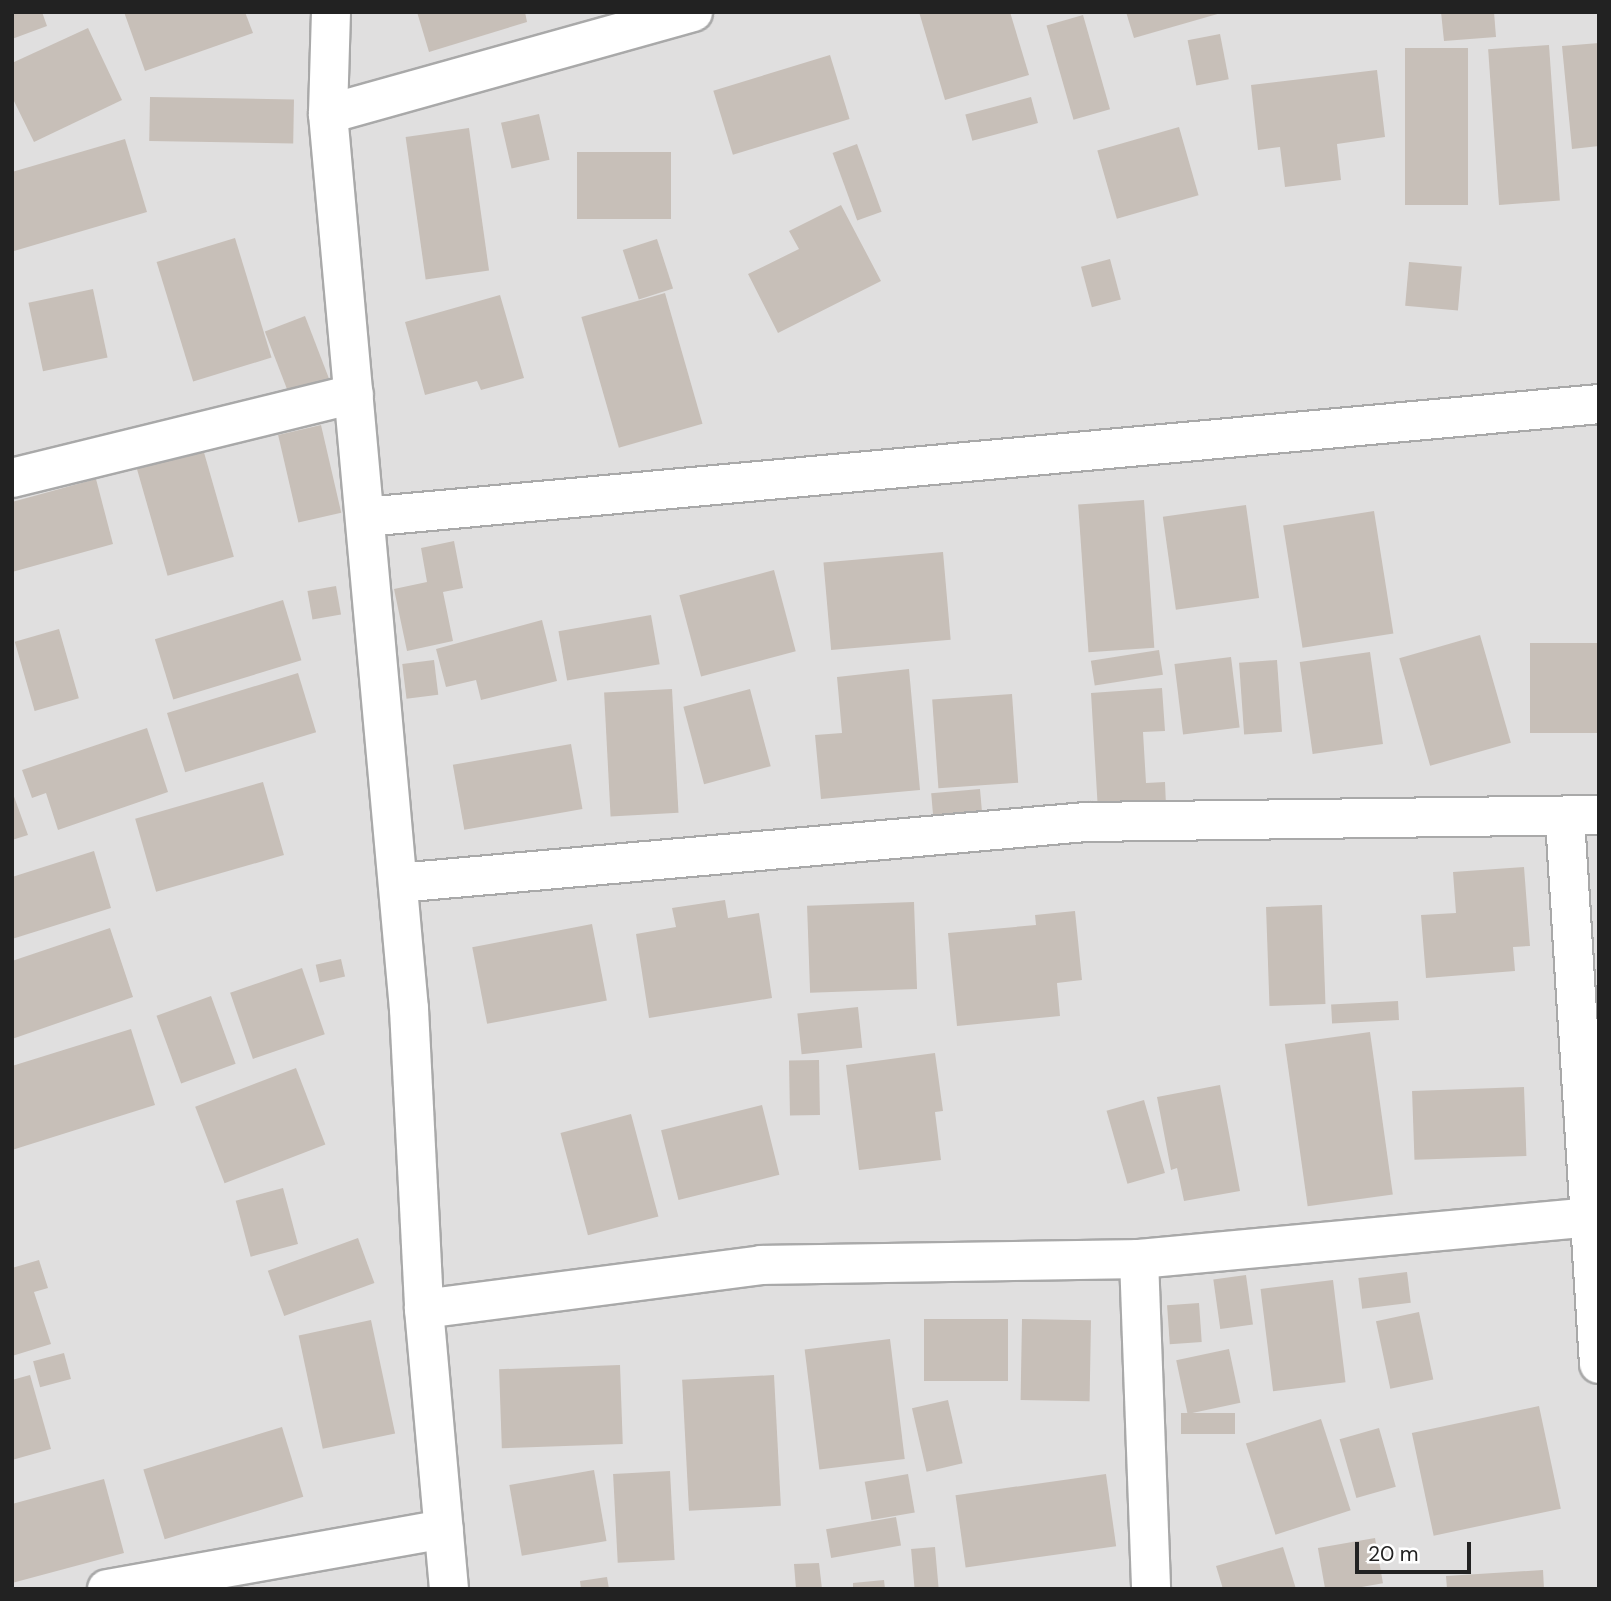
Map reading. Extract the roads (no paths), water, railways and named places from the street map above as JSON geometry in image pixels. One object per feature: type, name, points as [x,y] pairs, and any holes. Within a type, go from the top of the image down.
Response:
[{"type":"street","points":[[331,12],[328,114],[409,1009],[424,1309],[449,1589]]},
{"type":"street","points":[[328,114],[693,12]]},
{"type":"street","points":[[12,478],[354,394]]},
{"type":"street","points":[[365,517],[1599,404]]},
{"type":"street","points":[[398,883],[1086,822],[1582,817],[1589,1217],[1599,1364]]},
{"type":"street","points":[[424,1309],[761,1265],[1139,1259],[1589,1217]]},
{"type":"street","points":[[1139,1259],[1151,1589]]},
{"type":"street","points":[[107,1589],[181,1582],[444,1530]]}]
